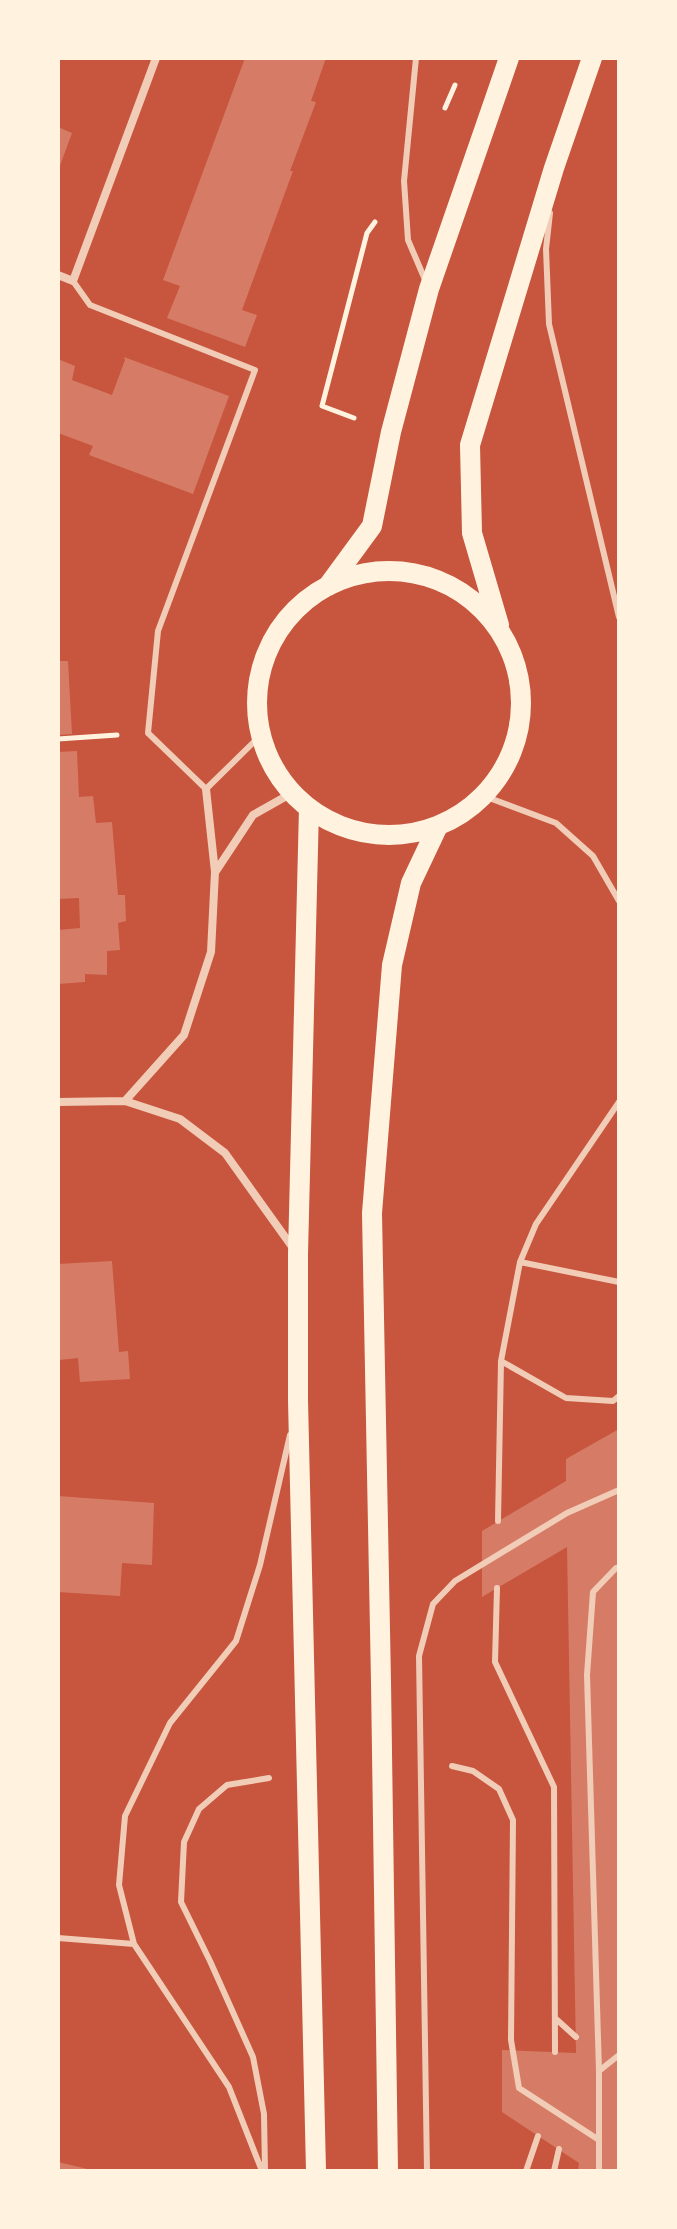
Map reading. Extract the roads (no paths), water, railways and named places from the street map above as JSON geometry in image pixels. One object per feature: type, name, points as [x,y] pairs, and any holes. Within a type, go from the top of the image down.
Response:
[{"type":"main road","points":[[328,586],[372,526],[391,432],[429,289],[509,58]]},
{"type":"main road","points":[[500,629],[473,601],[441,581],[403,571],[365,573],[328,586],[304,602],[284,623],[269,649],[260,677],[258,706],[261,735],[279,776],[309,808],[338,825],[371,834],[405,835],[438,826],[463,813],[484,796],[509,758],[521,715],[518,670],[500,629],[472,533],[470,445],[554,168],[592,58]]},
{"type":"main road","points":[[309,808],[298,1254],[298,1400],[316,2171]]},
{"type":"main road","points":[[388,2171],[372,1213],[392,965],[411,883],[438,826]]},
{"type":"street","points":[[58,275],[73,281],[156,58]]},
{"type":"street","points":[[125,1101],[184,1035],[211,952],[215,872],[206,789]]},
{"type":"street","points":[[215,872],[253,815],[292,793]]},
{"type":"street","points":[[58,1102],[125,1101],[180,1119],[225,1153],[298,1254]]},
{"type":"lane","points":[[416,58],[404,181],[408,240],[429,289]]},
{"type":"lane","points":[[554,168],[546,249],[549,324],[619,617]]},
{"type":"lane","points":[[73,281],[90,305],[255,370],[158,631],[148,733],[206,789],[261,735]]},
{"type":"lane","points":[[484,796],[556,823],[593,856],[619,901]]},
{"type":"lane","points":[[498,1521],[501,1361],[520,1262],[536,1224],[619,1102]]},
{"type":"lane","points":[[520,1262],[619,1282]]},
{"type":"lane","points":[[501,1361],[566,1398],[613,1401],[619,1396]]},
{"type":"lane","points":[[264,2171],[229,2087],[134,1944],[119,1885],[125,1816],[170,1723],[236,1641],[260,1565],[298,1400]]},
{"type":"lane","points":[[427,2171],[419,1656],[433,1604],[455,1581],[567,1513],[619,1490]]},
{"type":"lane","points":[[599,2171],[599,2071],[587,1675],[593,1592],[619,1567]]},
{"type":"lane","points":[[497,1588],[495,1662],[554,1787],[555,2052]]},
{"type":"lane","points":[[452,1766],[473,1771],[499,1789],[513,1820],[511,2040],[519,2088],[599,2140]]},
{"type":"lane","points":[[264,2171],[264,2114],[253,2057],[181,1902],[184,1842],[199,1809],[227,1785],[269,1778]]},
{"type":"lane","points":[[58,1938],[134,1944]]},
{"type":"lane","points":[[555,2018],[576,2037]]},
{"type":"lane","points":[[599,2071],[619,2055]]},
{"type":"lane","points":[[526,2171],[538,2136]]},
{"type":"lane","points":[[554,2171],[559,2149]]}]
